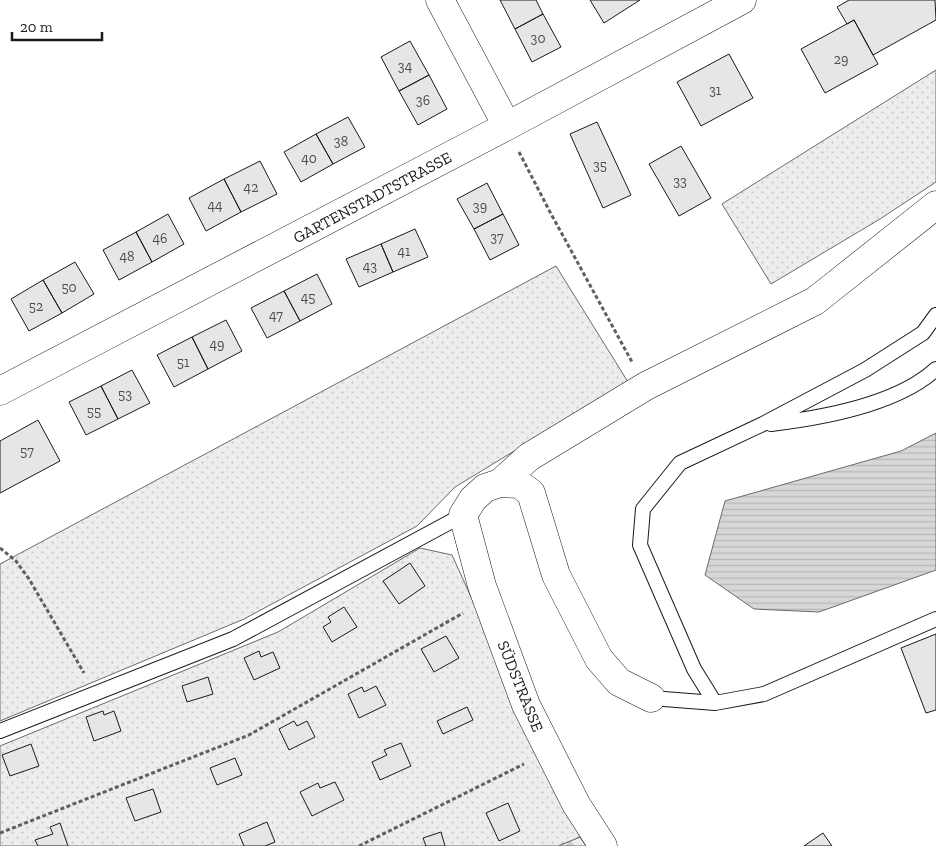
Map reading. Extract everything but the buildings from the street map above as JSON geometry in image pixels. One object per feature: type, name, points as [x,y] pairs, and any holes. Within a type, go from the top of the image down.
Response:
[{"type":"street","points":[[440,0],[507,126]]},
{"type":"street","name":"GARTENSTADTSTRASSE","points":[[0,391],[507,126],[742,0]]},
{"type":"street","points":[[500,483],[529,457],[646,386],[815,301],[936,205]]},
{"type":"street","points":[[463,515],[473,499],[485,488],[500,483],[519,484],[531,493],[556,575],[599,659],[619,682],[651,698]]},
{"type":"street","name":"SÜDSTRASSE","points":[[463,515],[487,599],[526,705],[576,804],[603,846]]},
{"type":"lane","points":[[715,703],[694,669],[640,545],[643,509],[680,463],[763,424],[865,370],[923,334],[936,315]]},
{"type":"lane","points":[[763,424],[814,418],[877,402],[924,380],[936,370]]},
{"type":"lane","points":[[0,731],[233,639],[463,515]]},
{"type":"lane","points":[[651,698],[715,703],[764,694],[936,619]]},
{"type":"path","points":[[507,126],[550,212],[646,386]]},
{"type":"path","points":[[0,548],[16,561],[29,579],[95,693]]},
{"type":"path","points":[[0,833],[249,735],[487,599]]},
{"type":"path","points":[[359,846],[549,751]]},
{"type":"green space","points":[[936,70],[936,182],[880,219],[771,284],[722,204]]},
{"type":"green space","points":[[556,266],[628,382],[455,487],[417,526],[244,619],[0,721],[0,564]]},
{"type":"green space","points":[[420,548],[452,555],[580,837],[558,846],[0,846],[0,746],[278,632]]},
{"type":"green space","points":[[580,837],[586,846],[558,846]]},
{"type":"shaded area","points":[[936,433],[936,570],[819,612],[754,609],[705,575],[725,501],[901,451]]}]
